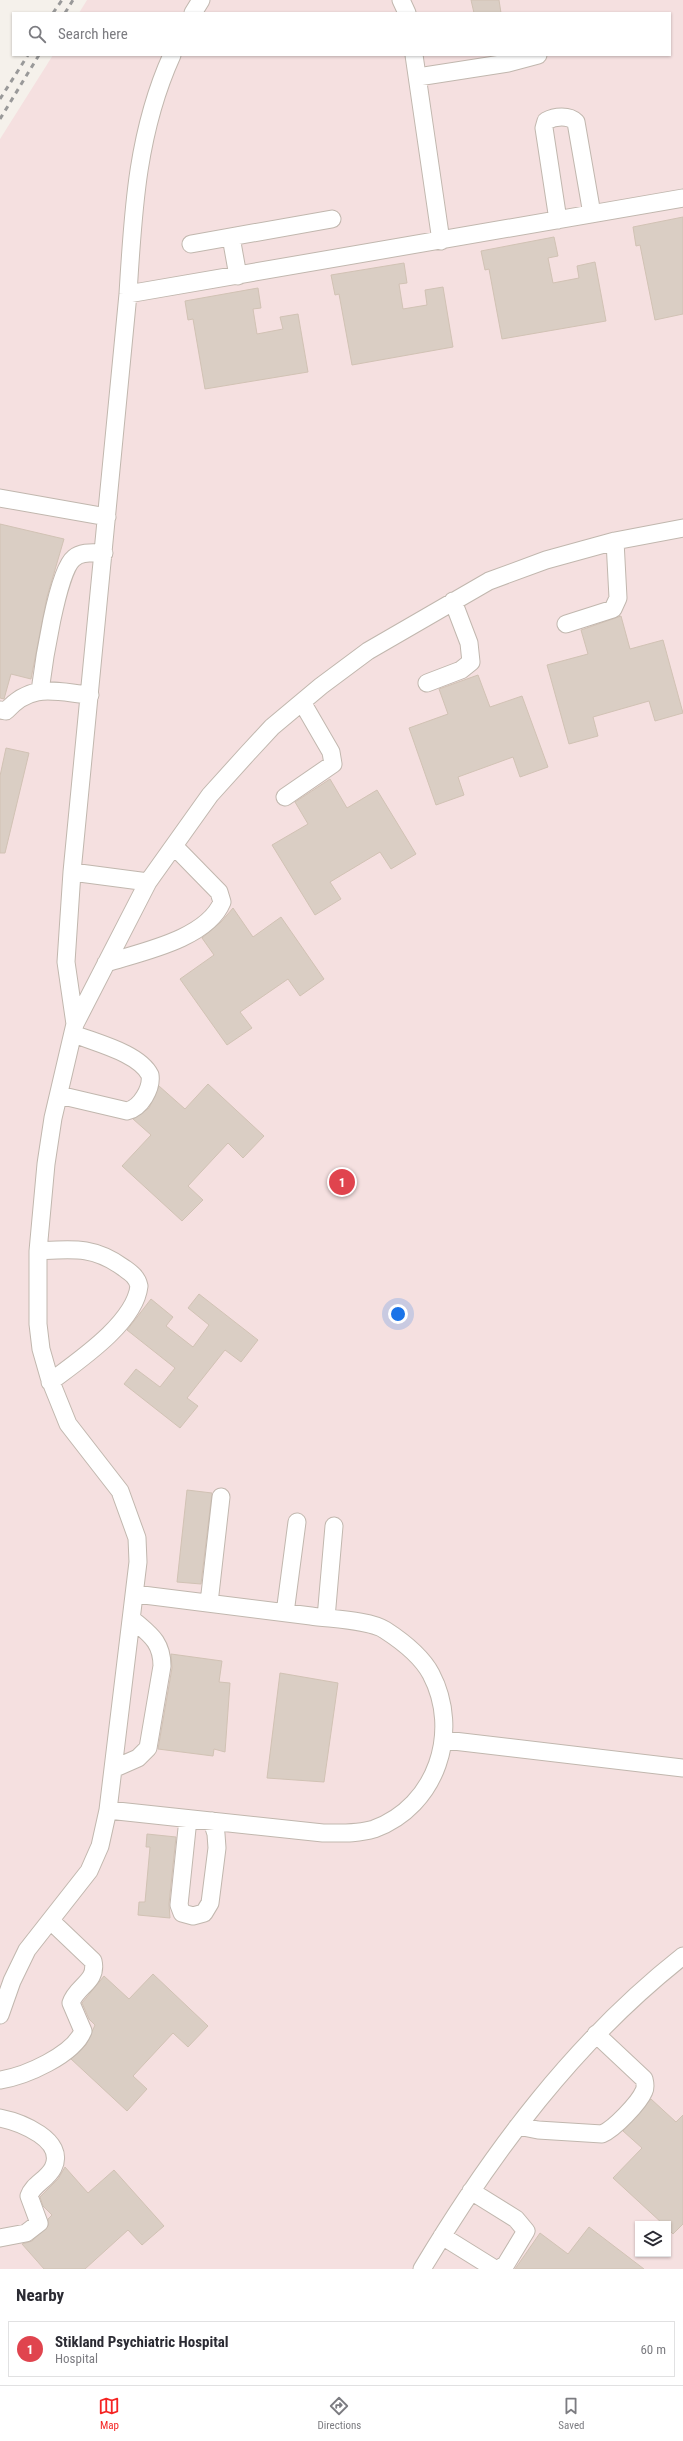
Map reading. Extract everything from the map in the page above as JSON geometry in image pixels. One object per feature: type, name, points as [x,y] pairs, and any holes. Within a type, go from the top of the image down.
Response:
[{"type":"lane","points":[[194,12],[201,0]]},
{"type":"lane","points":[[400,0],[406,12]]},
{"type":"lane","points":[[74,1029],[66,962],[72,872],[104,553],[128,294],[138,162],[149,118],[172,56]]},
{"type":"lane","points":[[414,56],[441,241]]},
{"type":"lane","points":[[418,77],[508,63],[534,56]]},
{"type":"lane","points":[[558,220],[544,125],[548,120],[556,118],[570,118],[576,122],[592,214]]},
{"type":"lane","points":[[128,294],[683,198]]},
{"type":"lane","points":[[191,244],[332,219]]},
{"type":"lane","points":[[231,236],[238,276]]},
{"type":"lane","points":[[0,498],[107,517]]},
{"type":"lane","points":[[0,2015],[27,1950],[51,1921],[88,1871],[100,1846],[108,1810],[138,1562],[137,1538],[129,1512],[120,1491],[106,1470],[68,1424],[50,1382],[41,1349],[38,1324],[38,1251],[46,1164],[59,1095],[74,1029],[148,882],[210,796],[272,727],[302,702],[368,651],[489,581],[546,560],[614,541],[683,528]]},
{"type":"lane","points":[[566,624],[613,609],[618,598],[614,541]]},
{"type":"lane","points":[[40,691],[45,656],[63,576],[69,563],[82,554],[104,553]]},
{"type":"lane","points":[[427,683],[461,670],[471,662],[469,643],[453,601]]},
{"type":"lane","points":[[2,715],[17,699],[28,693],[40,691],[90,695]]},
{"type":"lane","points":[[285,797],[332,764],[331,752],[302,702]]},
{"type":"lane","points":[[106,963],[184,936],[207,922],[218,912],[222,902],[219,892],[174,846]]},
{"type":"lane","points":[[72,872],[148,882]]},
{"type":"lane","points":[[59,1095],[127,1111],[139,1103],[149,1091],[150,1075],[142,1065],[117,1050],[74,1029]]},
{"type":"lane","points":[[38,1251],[68,1249],[98,1252],[132,1274],[139,1286],[132,1306],[105,1337],[50,1382]]},
{"type":"lane","points":[[209,1603],[222,1497]]},
{"type":"lane","points":[[285,1613],[297,1522]]},
{"type":"lane","points":[[326,1618],[334,1526]]},
{"type":"lane","points":[[108,1810],[323,1833],[351,1833],[374,1829],[398,1816],[413,1804],[429,1785],[445,1740],[440,1698],[430,1673],[420,1660],[384,1629],[326,1618],[135,1594]]},
{"type":"lane","points":[[113,1769],[138,1758],[148,1748],[162,1666],[162,1654],[157,1642],[132,1619]]},
{"type":"lane","points":[[445,1740],[683,1768]]},
{"type":"lane","points":[[188,1819],[180,1905],[182,1913],[193,1916],[204,1913],[210,1903],[217,1840],[212,1821]]},
{"type":"lane","points":[[0,2080],[27,2072],[60,2055],[76,2043],[83,2031],[71,2003],[91,1978],[94,1972],[93,1960],[51,1921]]},
{"type":"lane","points":[[422,2269],[470,2191],[518,2126],[596,2034],[641,1992],[683,1956]]},
{"type":"lane","points":[[518,2126],[538,2130],[602,2134],[610,2129],[636,2102],[646,2086],[644,2079],[596,2034]]},
{"type":"lane","points":[[0,2118],[16,2121],[37,2131],[54,2151],[55,2160],[49,2175],[33,2189],[29,2196],[39,2223],[26,2233],[0,2238]]},
{"type":"lane","points":[[470,2191],[516,2219],[526,2231],[506,2264],[499,2269]]},
{"type":"lane","points":[[442,2236],[495,2269]]},
{"type":"shaded area","points":[[87,0],[683,0],[683,2269],[0,2269],[0,139],[52,56],[671,56],[671,12],[80,12]]},
{"type":"building","points":[[471,0],[499,0],[501,12],[474,12]]},
{"type":"building","points":[[683,217],[683,314],[655,320],[640,245],[636,246],[633,227]]},
{"type":"building","points":[[554,237],[558,256],[548,258],[553,283],[579,278],[577,266],[595,262],[606,321],[502,339],[489,269],[485,270],[481,251]]},
{"type":"building","points":[[404,263],[407,283],[399,284],[403,309],[427,305],[425,290],[443,287],[453,347],[352,365],[339,294],[335,295],[331,275]]},
{"type":"building","points":[[258,288],[261,308],[253,309],[257,334],[283,329],[280,317],[298,314],[308,372],[205,389],[193,319],[188,320],[185,301]]},
{"type":"building","points":[[0,524],[64,539],[47,597],[31,679],[11,674],[4,699],[0,698]]},
{"type":"building","points":[[621,616],[630,649],[663,640],[683,713],[655,721],[649,701],[593,717],[598,736],[569,744],[547,665],[588,654],[581,630]]},
{"type":"building","points":[[478,675],[490,707],[522,696],[548,767],[520,777],[513,757],[458,777],[464,795],[436,805],[409,728],[448,714],[439,689]]},
{"type":"building","points":[[6,748],[29,753],[5,853],[0,853],[0,776]]},
{"type":"building","points":[[330,779],[347,808],[377,790],[416,854],[391,869],[380,852],[330,882],[341,899],[315,915],[272,845],[308,824],[295,802]]},
{"type":"building","points":[[233,908],[253,937],[281,917],[324,979],[300,996],[288,979],[240,1012],[252,1028],[227,1045],[180,979],[214,955],[202,938],[221,922]]},
{"type":"building","points":[[208,1084],[264,1136],[243,1158],[228,1143],[188,1186],[203,1200],[182,1221],[122,1166],[151,1135],[133,1119],[149,1108],[159,1086],[185,1109]]},
{"type":"building","points":[[199,1294],[258,1340],[241,1362],[225,1350],[187,1398],[198,1406],[180,1428],[124,1384],[136,1369],[160,1387],[175,1368],[127,1330],[151,1299],[173,1317],[166,1326],[193,1347],[209,1325],[188,1308]]},
{"type":"building","points":[[187,1490],[212,1493],[201,1584],[177,1582]]},
{"type":"building","points":[[171,1654],[222,1661],[219,1682],[230,1683],[225,1752],[214,1749],[213,1756],[158,1749],[172,1668]]},
{"type":"building","points":[[280,1673],[338,1683],[324,1782],[267,1778]]},
{"type":"building","points":[[147,1834],[176,1837],[169,1904],[170,1918],[138,1915],[139,1902],[145,1902],[150,1847],[146,1847]]},
{"type":"building","points":[[153,1974],[208,2026],[188,2047],[173,2033],[133,2076],[147,2089],[127,2111],[71,2059],[86,2045],[95,2025],[89,2019],[82,2003],[104,1976],[129,1999]]},
{"type":"building","points":[[651,2099],[676,2122],[683,2115],[683,2224],[673,2234],[671,2232],[671,2221],[660,2221],[613,2178],[642,2148],[623,2131]]},
{"type":"building","points":[[65,2167],[88,2193],[114,2170],[164,2226],[142,2245],[128,2230],[85,2269],[44,2269],[22,2244],[32,2241],[48,2226],[48,2219],[52,2215],[43,2206],[40,2197],[58,2179]]},
{"type":"building","points":[[589,2227],[644,2269],[515,2269],[540,2233],[568,2254]]},
{"type":"railway","points":[[54,12],[62,0]]},
{"type":"railway","points":[[66,12],[73,0]]},
{"type":"railway","points":[[0,99],[27,56]]},
{"type":"railway","points":[[0,119],[38,56]]},
{"type":"place","name":"Stikland Psychiatric Hospital","points":[[342,1182]]}]
